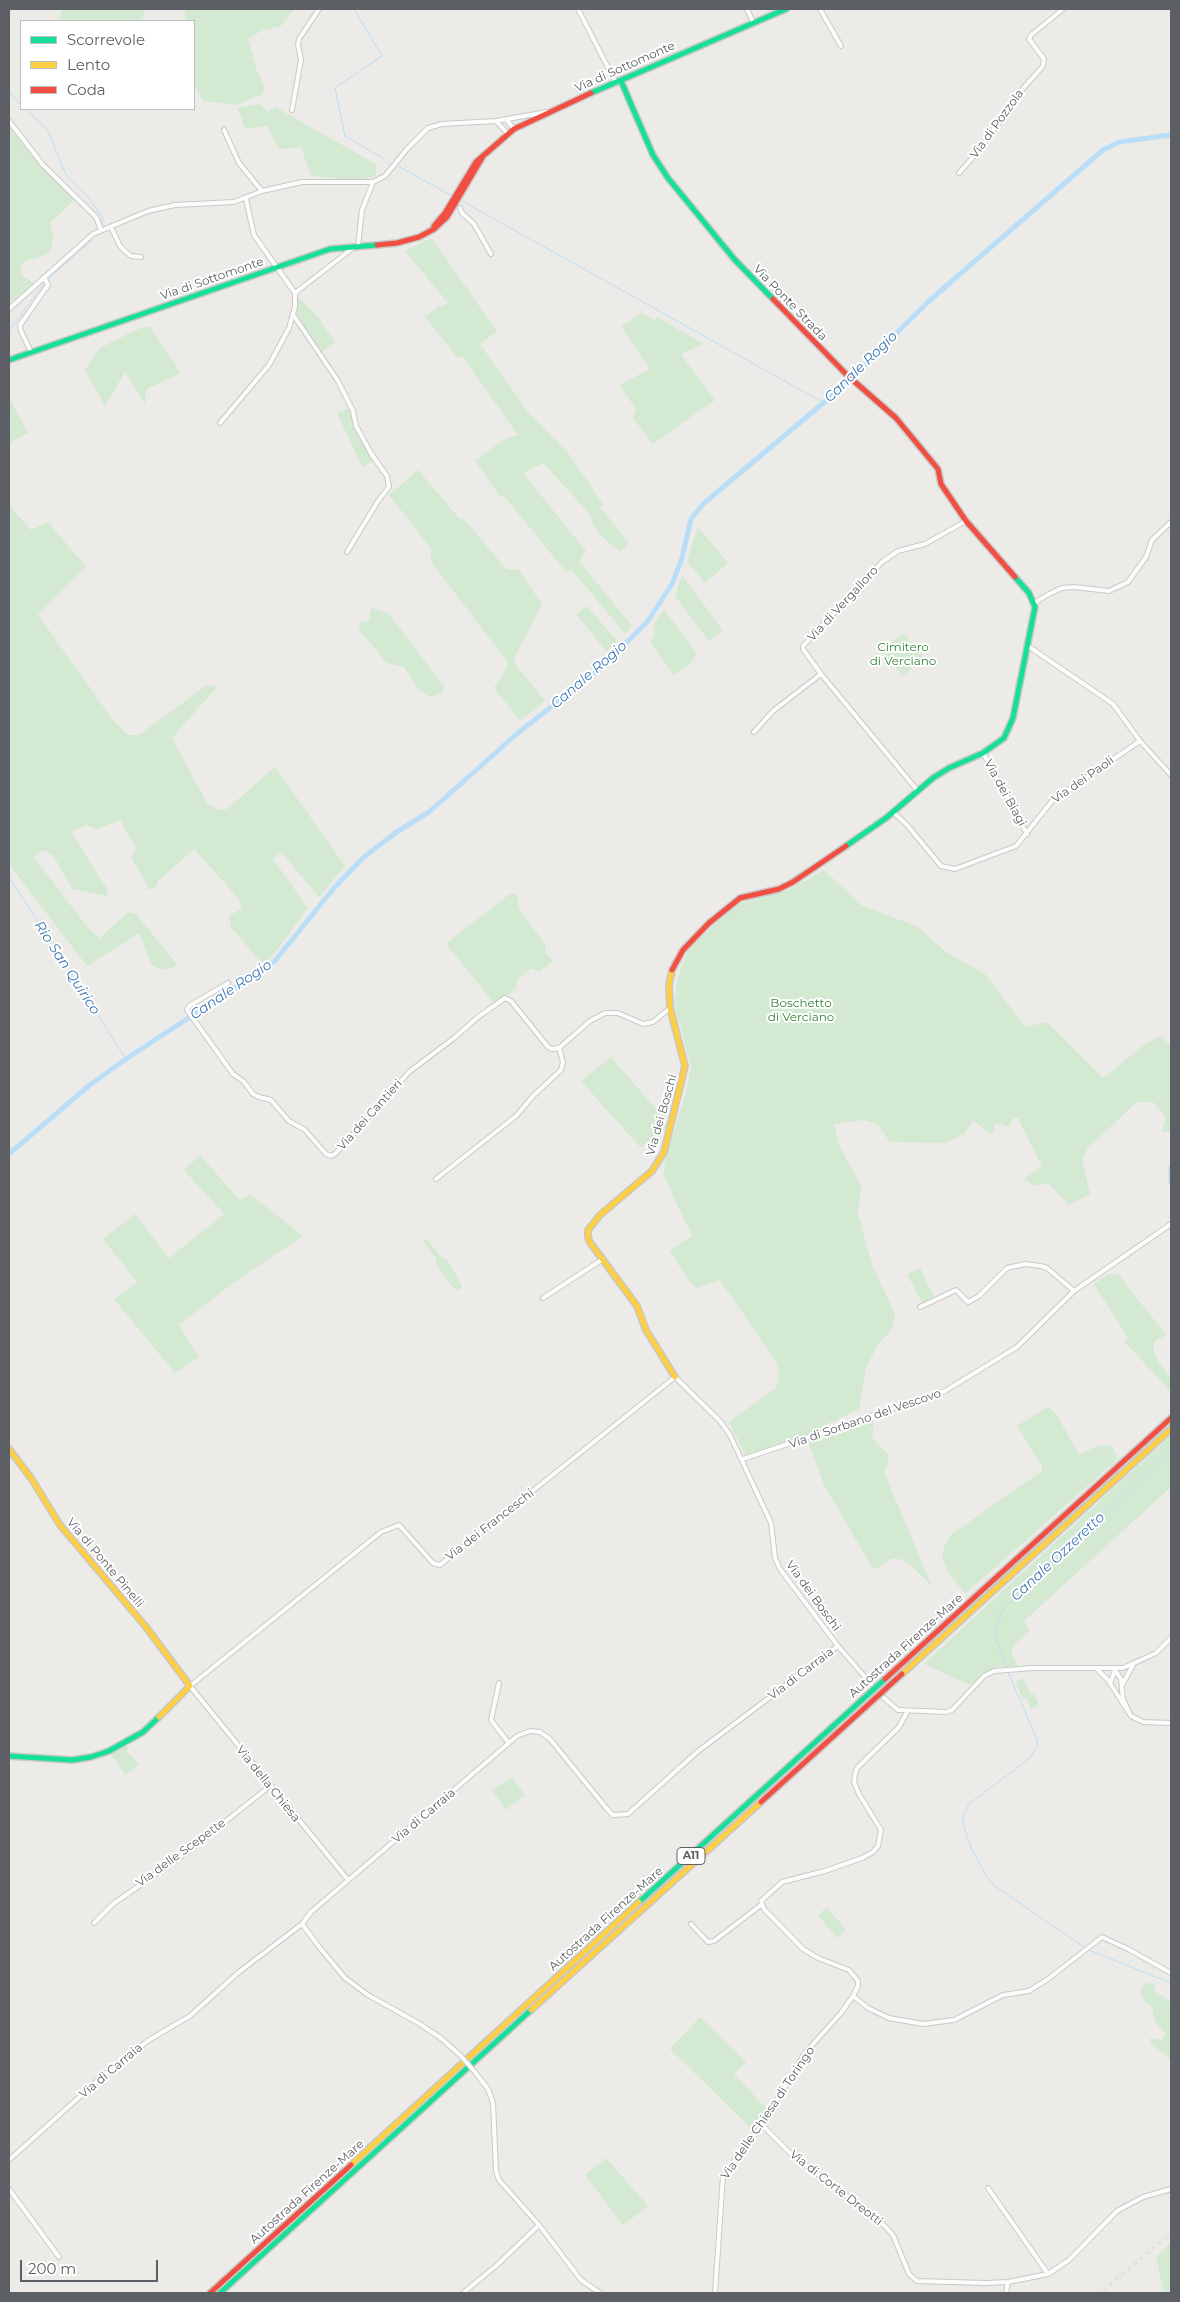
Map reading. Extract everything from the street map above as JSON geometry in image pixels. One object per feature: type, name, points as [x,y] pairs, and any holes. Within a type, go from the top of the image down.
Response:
[{"type":"main road","name":"Via di Sottomonte","points":[[425,234],[445,213],[471,169],[514,129],[549,111],[786,9]]},
{"type":"main road","name":"Via Ponte Strada","points":[[618,82],[653,155],[668,178],[734,260],[854,382],[896,418],[937,467],[938,477],[966,521],[1024,587],[1034,603]]},
{"type":"main road","name":"Via di Sottomonte","points":[[9,360],[330,249],[397,243],[425,234],[444,220],[482,158]]},
{"type":"main road","name":"Via dei Boschi","points":[[675,1377],[646,1330],[638,1306],[589,1242],[588,1230],[600,1216],[657,1166],[664,1152],[684,1080],[686,1066],[670,1008],[669,985],[673,965],[683,950],[709,923],[740,898],[779,889],[793,882],[893,812],[917,790],[949,768],[983,753],[1004,738],[1011,725],[1028,646],[1034,603]]},
{"type":"main road","name":"Autostrada Firenze-Mare","points":[[210,2293],[1171,1418]]},
{"type":"main road","name":"Autostrada Firenze-Mare","points":[[220,2293],[1171,1429]]},
{"type":"main road","name":"Via di Ponte Pinelli","points":[[9,1449],[31,1478],[60,1526],[146,1626],[190,1686]]},
{"type":"main road","points":[[9,1756],[72,1760],[91,1757],[109,1751],[143,1732],[190,1686]]},
{"type":"street","points":[[292,110],[301,60],[298,45],[299,39],[319,9]]},
{"type":"street","points":[[578,9],[618,82]]},
{"type":"street","points":[[747,9],[752,22]]},
{"type":"street","points":[[820,9],[841,46]]},
{"type":"street","name":"Via di Pozzola","points":[[959,173],[981,148],[1018,94],[1044,66],[1044,59],[1029,39],[1031,35],[1063,9]]},
{"type":"street","points":[[9,309],[93,234],[148,211],[175,205],[234,202],[262,192],[302,182],[373,182],[386,176],[411,144],[428,128],[442,124],[496,121],[549,111]]},
{"type":"street","points":[[506,119],[514,129]]},
{"type":"street","points":[[9,121],[43,165],[96,217],[101,230]]},
{"type":"street","points":[[496,121],[508,134]]},
{"type":"street","points":[[224,130],[239,163],[262,192]]},
{"type":"street","points":[[295,293],[356,246],[362,210],[373,182]]},
{"type":"street","points":[[220,423],[269,365],[294,316],[295,293],[254,235],[246,199]]},
{"type":"street","points":[[458,200],[462,213],[474,224],[491,254]]},
{"type":"street","points":[[111,227],[120,246],[128,254],[140,257]]},
{"type":"street","points":[[31,352],[21,332],[20,325],[48,282],[44,278]]},
{"type":"street","points":[[294,316],[338,380],[353,411],[356,426],[372,455],[388,476],[389,487],[378,501],[347,552]]},
{"type":"street","name":"Via di Vergalloro","points":[[917,790],[821,674],[803,649],[882,562],[898,551],[925,544],[966,521]]},
{"type":"street","points":[[1034,603],[1062,588],[1074,587],[1109,591],[1128,582],[1146,557],[1152,540],[1171,522]]},
{"type":"street","points":[[1028,646],[1113,704],[1140,741],[1171,775]]},
{"type":"street","points":[[754,732],[773,711],[821,674]]},
{"type":"street","name":"Via dei Paoli","points":[[893,812],[907,825],[941,866],[950,870],[1016,846],[1052,801],[1140,741]]},
{"type":"street","name":"Via dei Biagi","points":[[983,753],[1027,834]]},
{"type":"street","name":"Via dei Cantieri","points":[[228,983],[189,1006],[187,1010],[233,1074],[244,1082],[253,1094],[271,1100],[289,1121],[305,1130],[326,1154],[332,1156],[408,1072],[454,1038],[470,1022],[505,998],[511,1001],[548,1047],[559,1048]]},
{"type":"street","points":[[436,1179],[509,1122],[561,1070],[563,1062],[559,1048],[590,1021],[604,1013],[618,1013],[643,1024],[653,1022],[670,1008]]},
{"type":"street","name":"Via di Sorbano del Vescovo","points":[[743,1459],[945,1391],[1017,1347],[1074,1291],[1171,1224]]},
{"type":"street","points":[[543,1298],[603,1259]]},
{"type":"street","points":[[920,1307],[956,1290],[968,1302],[979,1296],[1007,1268],[1025,1264],[1047,1268],[1074,1291]]},
{"type":"street","name":"Via dei Boschi","points":[[675,1377],[720,1421],[730,1435],[772,1523],[775,1558],[780,1569],[838,1646],[871,1684]]},
{"type":"street","name":"Via dei Franceschi","points":[[190,1686],[381,1532],[399,1525],[433,1563],[440,1565],[675,1377]]},
{"type":"street","points":[[884,1698],[898,1710],[907,1712],[946,1712],[952,1710],[984,1676],[1001,1669],[1115,1670],[1133,1665],[1156,1653],[1171,1638]]},
{"type":"street","name":"Via di Carraia","points":[[9,2160],[105,2074],[149,2040],[190,2016],[239,1972],[302,1924],[310,1912],[481,1768],[508,1742],[530,1731],[540,1732],[550,1739],[613,1815],[628,1814],[698,1752],[838,1646]]},
{"type":"street","points":[[1122,1685],[1133,1665]]},
{"type":"street","points":[[1098,1670],[1110,1684],[1131,1716],[1143,1722],[1171,1723]]},
{"type":"street","points":[[1110,1684],[1115,1670]]},
{"type":"street","points":[[1115,1670],[1121,1679],[1123,1699],[1131,1716]]},
{"type":"street","points":[[499,1683],[491,1720],[508,1742]]},
{"type":"street","name":"Via della Chiesa","points":[[190,1686],[348,1880]]},
{"type":"street","points":[[907,1712],[899,1727],[857,1768],[855,1775],[854,1782],[859,1794],[881,1830],[878,1846],[873,1852],[862,1858],[825,1871],[782,1882],[762,1898],[762,1905],[803,1949],[818,1958],[849,1970],[858,1981],[853,1996],[868,2008],[889,2018],[915,2024],[938,2023],[963,2017],[1003,1995],[1029,1991],[1048,1980],[1091,1945],[1104,1937],[1171,1973]]},
{"type":"street","name":"Via delle Scepette","points":[[94,1923],[113,1904],[187,1852],[270,1786]]},
{"type":"street","points":[[691,1924],[708,1942],[714,1941],[762,1905]]},
{"type":"street","points":[[302,1924],[345,1978],[368,1995],[420,2024],[442,2039],[475,2072],[488,2089],[493,2102],[496,2171],[499,2180],[539,2225],[581,2280],[592,2292],[600,2293]]},
{"type":"street","name":"Via delle Chiesa di Toringo","points":[[715,2293],[723,2176],[762,2125],[805,2053],[853,1996]]},
{"type":"street","name":"Via di Corte Dreotti","points":[[762,2125],[792,2154],[879,2220],[893,2235],[914,2280],[1008,2282]]},
{"type":"street","points":[[988,2188],[1048,2274]]},
{"type":"street","points":[[9,2189],[59,2257]]},
{"type":"street","points":[[1006,2293],[1008,2282],[1048,2274],[1068,2260],[1118,2211],[1137,2200],[1171,2189]]},
{"type":"street","points":[[463,2293],[497,2266],[539,2225]]},
{"type":"green space","points":[[62,9],[145,9],[142,18],[139,20],[60,20],[59,18]]},
{"type":"green space","points":[[184,9],[294,9],[281,26],[261,31],[248,39],[257,71],[265,87],[262,94],[237,105],[203,101],[195,85],[195,20],[186,20]]},
{"type":"green space","points":[[260,104],[268,112],[275,107],[376,164],[376,177],[339,182],[337,178],[311,176],[301,147],[279,149],[267,126],[245,129],[238,108]]},
{"type":"green space","points":[[9,123],[41,166],[76,198],[50,223],[53,237],[51,250],[40,257],[23,262],[20,270],[22,276],[34,283],[9,304]]},
{"type":"green space","points":[[431,238],[497,331],[480,344],[528,412],[568,453],[603,504],[600,507],[629,543],[621,552],[603,538],[592,523],[590,514],[543,463],[523,473],[586,551],[579,561],[632,626],[625,634],[572,570],[566,572],[504,496],[500,496],[475,461],[503,440],[518,435],[463,357],[457,357],[425,317],[440,305],[442,307],[448,303],[405,251]]},
{"type":"green space","points":[[297,296],[318,317],[335,342],[321,353],[295,318]]},
{"type":"green space","points":[[642,313],[655,321],[656,316],[703,344],[681,354],[715,400],[653,444],[633,418],[636,409],[619,385],[650,369],[621,326]]},
{"type":"green space","points":[[149,326],[181,373],[146,389],[145,404],[125,372],[105,406],[85,370],[100,348],[140,328]]},
{"type":"green space","points":[[9,397],[28,433],[9,443]]},
{"type":"green space","points":[[350,408],[374,461],[362,467],[337,413]]},
{"type":"green space","points":[[418,470],[460,519],[464,519],[507,570],[518,569],[542,604],[514,658],[515,664],[545,701],[520,721],[494,688],[508,663],[430,560],[432,550],[389,495]]},
{"type":"green space","points":[[9,505],[31,530],[48,522],[86,567],[38,615],[113,720],[128,735],[139,735],[207,685],[217,687],[172,738],[207,803],[218,810],[227,809],[275,767],[345,866],[319,897],[281,852],[273,859],[308,908],[274,954],[262,964],[231,927],[229,916],[242,908],[238,898],[194,849],[158,881],[155,888],[147,890],[147,884],[131,857],[136,849],[120,820],[97,829],[86,825],[71,832],[107,889],[108,896],[72,889],[53,855],[42,850],[34,857],[88,928],[100,938],[128,912],[136,914],[176,963],[175,967],[161,970],[152,965],[139,933],[87,966],[9,864]]},
{"type":"green space","points":[[698,527],[728,563],[705,583],[687,561]]},
{"type":"green space","points":[[682,575],[723,631],[709,641],[675,596]]},
{"type":"green space","points":[[587,606],[617,641],[607,652],[576,614]]},
{"type":"green space","points":[[371,608],[388,613],[445,687],[440,694],[430,697],[419,690],[404,667],[387,663],[359,630],[360,622],[369,621]]},
{"type":"green space","points":[[664,610],[697,653],[690,664],[674,675],[651,643],[655,631],[653,626]]},
{"type":"green space","name":"Cimitero di Verciano","points":[[903,633],[924,657],[903,676],[882,651]]},
{"type":"green space","name":"Boschetto di Verciano","points":[[824,870],[861,905],[918,927],[947,953],[985,974],[1025,1027],[1047,1022],[1103,1078],[1144,1045],[1160,1036],[1171,1046],[1171,1132],[1162,1132],[1166,1117],[1153,1102],[1137,1102],[1088,1148],[1082,1159],[1090,1194],[1069,1205],[1050,1183],[1034,1186],[1024,1179],[1042,1166],[1018,1118],[1014,1118],[1008,1127],[1000,1123],[995,1124],[993,1127],[995,1130],[991,1135],[973,1120],[965,1133],[946,1143],[890,1142],[877,1124],[864,1120],[834,1124],[839,1145],[861,1186],[858,1214],[872,1265],[895,1314],[892,1329],[878,1345],[866,1367],[859,1409],[805,1435],[746,1456],[729,1422],[776,1388],[779,1376],[777,1363],[720,1280],[696,1288],[686,1277],[670,1251],[692,1236],[664,1176],[665,1160],[687,1089],[691,1066],[674,1004],[677,983],[688,951],[719,920],[739,904],[790,889]]},
{"type":"green space","points":[[511,893],[517,895],[519,909],[546,945],[545,952],[553,961],[539,972],[533,968],[529,970],[517,981],[516,989],[494,1003],[447,945],[449,941]]},
{"type":"green space","points":[[611,1057],[669,1124],[664,1131],[659,1132],[641,1148],[581,1081]]},
{"type":"green space","points":[[200,1155],[240,1201],[250,1194],[303,1236],[233,1283],[179,1325],[199,1357],[175,1373],[114,1299],[137,1282],[103,1239],[135,1214],[169,1258],[224,1214],[184,1170]]},
{"type":"green space","points":[[426,1238],[440,1256],[447,1260],[462,1288],[457,1290],[452,1286],[436,1264],[436,1259],[424,1242]]},
{"type":"green space","points":[[920,1268],[934,1297],[922,1303],[907,1274]]},
{"type":"green space","points":[[1109,1274],[1118,1274],[1166,1335],[1154,1341],[1154,1351],[1158,1361],[1171,1378],[1171,1392],[1125,1342],[1128,1338],[1094,1284]]},
{"type":"green space","points":[[1048,1407],[1056,1414],[1079,1454],[1097,1446],[1108,1445],[1113,1448],[1118,1459],[965,1594],[947,1570],[942,1556],[944,1547],[949,1537],[956,1531],[1042,1471],[1042,1466],[1017,1426]]},
{"type":"green space","points":[[861,1415],[874,1421],[872,1437],[888,1455],[888,1464],[884,1472],[932,1586],[907,1562],[898,1559],[892,1558],[876,1569],[872,1567],[825,1487],[806,1437]]},
{"type":"green space","points":[[1171,1435],[1171,1487],[1024,1621],[1029,1630],[1013,1646],[1011,1651],[1018,1666],[995,1667],[970,1685],[924,1664]]},
{"type":"green space","points":[[1024,1678],[1030,1694],[1034,1693],[1039,1706],[1031,1709],[1027,1698],[1022,1699],[1016,1681]]},
{"type":"green space","points":[[126,1745],[128,1747],[126,1753],[131,1755],[139,1765],[125,1775],[111,1754]]},
{"type":"green space","points":[[512,1777],[525,1795],[506,1810],[492,1791]]},
{"type":"green space","points":[[827,1907],[846,1930],[837,1938],[818,1915]]},
{"type":"green space","points":[[1145,1983],[1154,1984],[1155,1991],[1171,2002],[1171,2060],[1151,2043],[1150,2038],[1162,2040],[1165,2033],[1155,2022],[1152,2006],[1146,2003],[1140,1991]]},
{"type":"green space","points":[[700,2017],[746,2062],[734,2074],[767,2109],[753,2130],[670,2049]]},
{"type":"green space","points":[[606,2158],[648,2206],[623,2225],[585,2175]]},
{"type":"green space","points":[[1171,2243],[1171,2293],[1164,2293],[1156,2257]]},
{"type":"waterway","points":[[354,9],[382,56],[335,88],[345,136],[384,159]]},
{"type":"waterway","name":"Rio San Quirico","points":[[9,92],[20,104]]},
{"type":"waterway","name":"Rio San Quirico","points":[[26,110],[47,129],[67,177],[88,197],[102,217],[103,225]]},
{"type":"waterway","name":"Canale Rogio","points":[[9,1154],[91,1084],[274,962],[334,888],[364,857],[395,833],[429,812],[519,732],[601,668],[647,622],[672,584],[682,558],[691,519],[703,504],[840,389],[929,301],[1103,150],[1119,142],[1171,135]]},
{"type":"waterway","points":[[398,166],[452,196]]},
{"type":"waterway","points":[[462,201],[824,403]]},
{"type":"waterway","name":"Rio San Quirico","points":[[48,279],[92,240]]},
{"type":"waterway","name":"Rio San Quirico","points":[[9,331],[45,282]]},
{"type":"waterway","name":"Rio San Quirico","points":[[9,877],[126,1059]]},
{"type":"waterway","name":"Canale Ozzeretto","points":[[1171,1168],[1171,1182]]},
{"type":"waterway","name":"Canale Ozzeretto","points":[[1007,1668],[995,1636],[1001,1614],[1008,1604],[1171,1451]]},
{"type":"waterway","name":"Canale Ozzeretto","points":[[1008,1672],[1037,1740],[1037,1746],[1030,1758],[969,1804],[963,1816],[964,1827],[972,1850],[987,1877],[995,1886],[1085,1948]]},
{"type":"waterway","name":"Canale Ozzeretto","points":[[1089,1950],[1171,1983]]},
{"type":"railway","points":[[1100,2293],[1171,2233]]},
{"type":"traffic: fast","points":[[591,93],[786,9]]},
{"type":"traffic: fast","points":[[621,81],[653,155],[668,178],[735,260],[773,299]]},
{"type":"traffic: fast","points":[[9,360],[330,249],[377,245]]},
{"type":"traffic: fast","points":[[846,846],[886,818],[933,778],[949,768],[983,753],[1004,738],[1013,718],[1035,607],[1029,593],[1015,577]]},
{"type":"traffic: fast","points":[[639,1902],[885,1679]]},
{"type":"traffic: fast","points":[[9,1756],[72,1760],[91,1757],[109,1751],[143,1732],[159,1717]]},
{"type":"traffic: fast","points":[[220,2293],[531,2010]]},
{"type":"traffic: slow","points":[[672,970],[669,985],[670,1008],[685,1066],[664,1152],[652,1171],[600,1215],[588,1230],[588,1236],[589,1241],[637,1306],[646,1330],[675,1377]]},
{"type":"traffic: slow","points":[[902,1674],[1171,1429]]},
{"type":"traffic: slow","points":[[9,1449],[31,1478],[60,1525],[146,1627],[190,1686],[159,1717]]},
{"type":"traffic: slow","points":[[531,2010],[761,1802]]},
{"type":"traffic: slow","points":[[351,2165],[639,1902]]},
{"type":"traffic: jam","points":[[434,226],[445,213],[476,162],[514,129],[591,93]]},
{"type":"traffic: jam","points":[[377,245],[397,243],[419,237],[434,229],[447,217],[482,158]]},
{"type":"traffic: jam","points":[[773,299],[847,375],[896,418],[938,469],[941,484],[966,521],[1015,577]]},
{"type":"traffic: jam","points":[[672,970],[683,950],[709,923],[740,898],[779,889],[793,882],[846,846]]},
{"type":"traffic: jam","points":[[885,1679],[1171,1418]]},
{"type":"traffic: jam","points":[[761,1802],[902,1674]]},
{"type":"traffic: jam","points":[[210,2293],[351,2165]]}]
